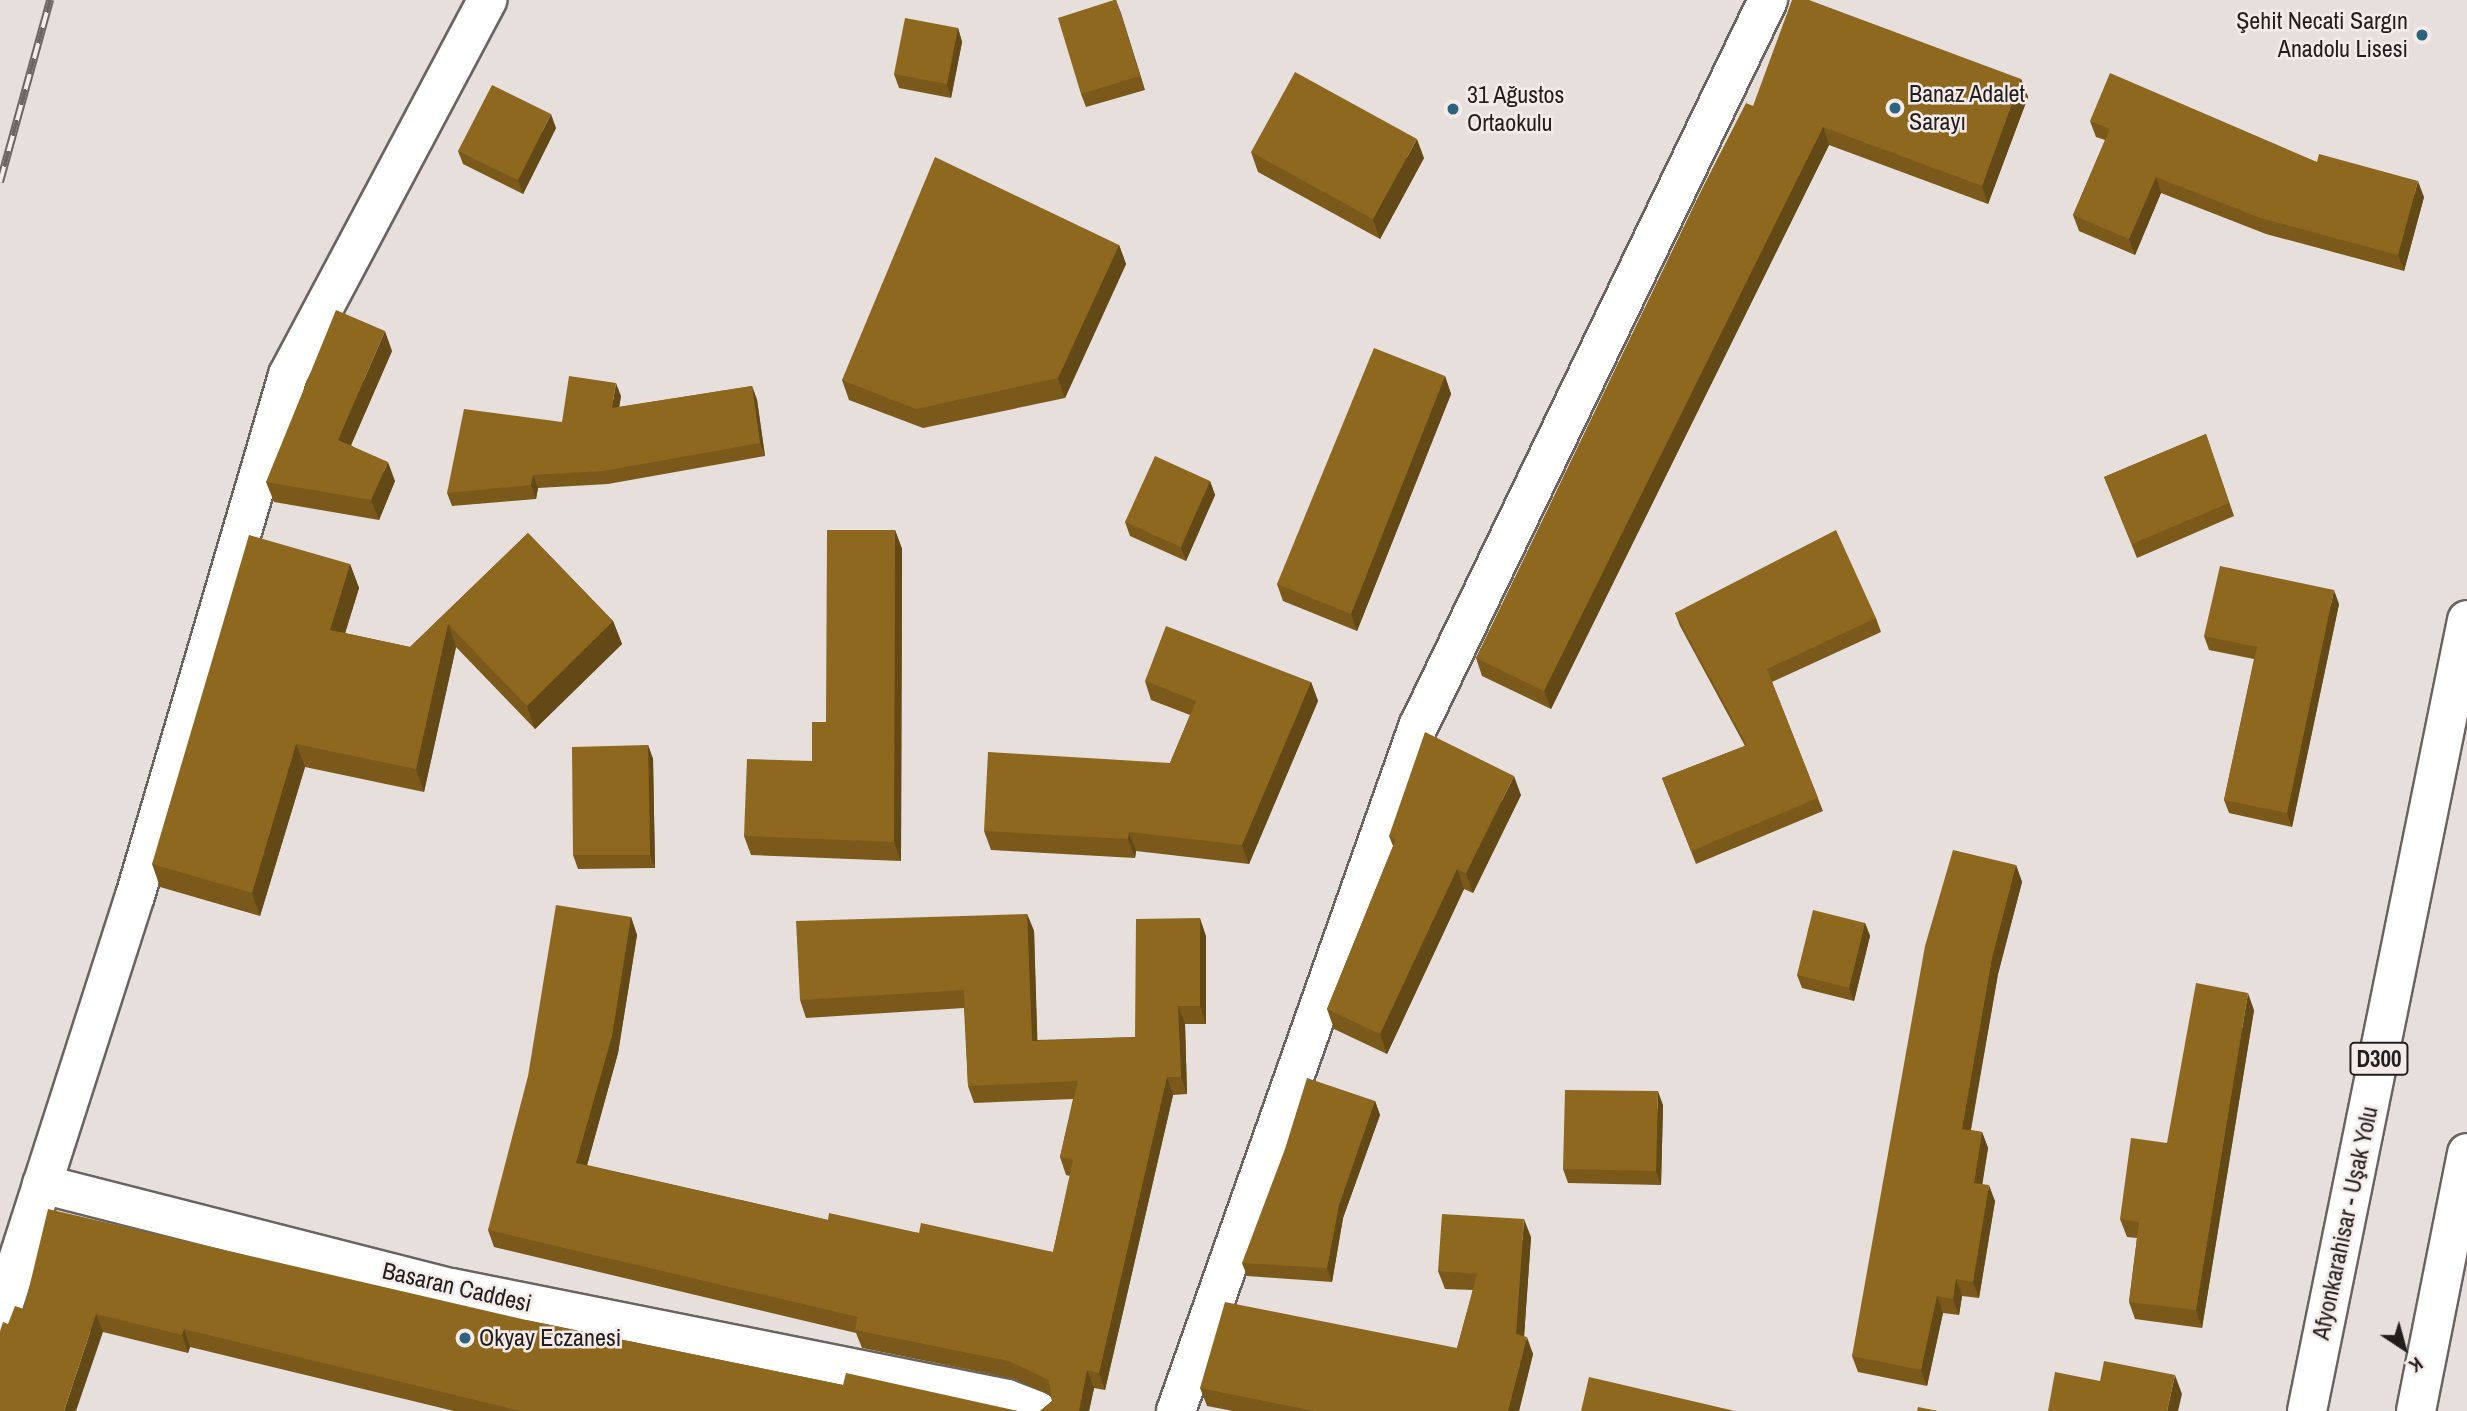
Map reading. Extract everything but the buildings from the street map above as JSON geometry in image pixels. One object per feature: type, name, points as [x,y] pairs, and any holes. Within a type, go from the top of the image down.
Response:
[{"type":"main road","points":[[0,1316],[135,897],[288,375],[486,0]]},
{"type":"main road","points":[[1176,1411],[1418,727],[1768,0]]},
{"type":"main road","name":"Afyonkarahisar - Uşak Yolu","points":[[2307,1411],[2467,620]]},
{"type":"main road","points":[[2416,1411],[2467,1153]]},
{"type":"main road","name":"Basaran Caddesi","points":[[42,1184],[451,1287],[1007,1399],[1038,1411]]},
{"type":"railway","points":[[0,182],[50,0]]},
{"type":"place","name":"Şehit Necati Sargın Anadolu Lisesi","points":[[2422,35]]},
{"type":"place","name":"Banaz Adalet Sarayı","points":[[1895,108]]},
{"type":"place","name":"31 Ağustos Ortaokulu","points":[[1453,109]]},
{"type":"place","name":"Okyay Eczanesi","points":[[465,1338]]}]
